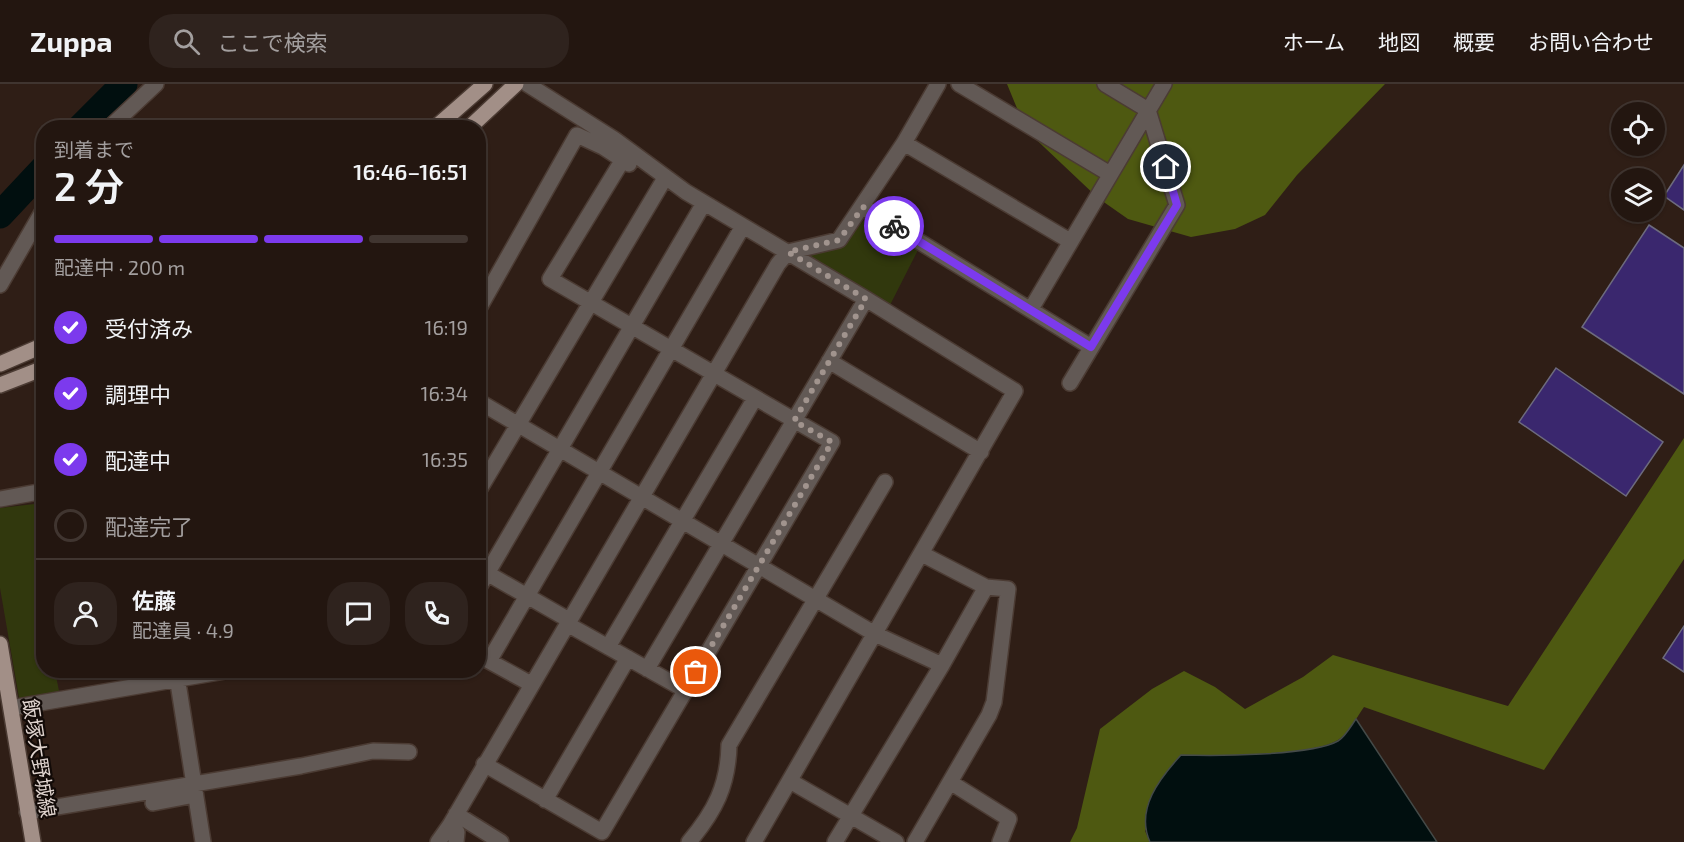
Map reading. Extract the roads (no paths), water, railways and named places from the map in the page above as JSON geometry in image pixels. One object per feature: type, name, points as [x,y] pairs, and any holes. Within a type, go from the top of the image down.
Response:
[{"type":"main road","points":[[444,120],[485,84]]},
{"type":"main road","points":[[478,120],[516,84]]},
{"type":"main road","points":[[0,364],[36,348]]},
{"type":"main road","points":[[0,385],[36,371]]},
{"type":"main road","name":"飯塚大野城線","points":[[0,644],[33,842]]},
{"type":"street","points":[[118,120],[156,84]]},
{"type":"street","points":[[527,84],[614,139],[665,178],[704,203],[1015,391],[754,842]]},
{"type":"street","points":[[438,842],[640,495],[778,264],[788,252],[839,240],[904,143],[938,84]]},
{"type":"street","points":[[959,84],[1110,174]]},
{"type":"street","points":[[1070,383],[1177,205],[1148,110],[1105,84]]},
{"type":"street","points":[[1031,309],[1164,84]]},
{"type":"street","points":[[486,296],[577,135],[603,147],[622,161],[645,171],[649,166]]},
{"type":"street","points":[[904,143],[1070,241]]},
{"type":"street","points":[[484,764],[602,832],[832,442],[550,279],[622,161]]},
{"type":"street","points":[[486,478],[665,178]]},
{"type":"street","points":[[486,566],[561,448],[704,203]]},
{"type":"street","points":[[863,207],[1091,347]]},
{"type":"street","points":[[0,285],[36,223]]},
{"type":"street","points":[[486,655],[526,596],[743,226]]},
{"type":"street","points":[[647,669],[866,299]]},
{"type":"street","points":[[829,361],[981,452]]},
{"type":"street","points":[[608,647],[755,398]]},
{"type":"street","points":[[486,405],[875,634],[942,665]]},
{"type":"street","points":[[689,842],[703,825],[722,793],[729,745],[885,482]]},
{"type":"street","points":[[0,499],[36,492]]},
{"type":"street","points":[[915,842],[989,715],[994,702],[1008,589],[986,587],[922,554]]},
{"type":"street","points":[[486,573],[608,647],[685,690]]},
{"type":"street","points":[[835,842],[942,665],[986,587]]},
{"type":"street","points":[[545,800],[628,658]]},
{"type":"street","points":[[486,659],[531,684]]},
{"type":"street","points":[[11,708],[162,678]]},
{"type":"street","points":[[177,678],[203,842]]},
{"type":"street","points":[[27,812],[194,789],[373,751],[409,752]]},
{"type":"street","points":[[790,781],[896,842]]},
{"type":"street","points":[[950,782],[1009,819],[1000,842]]},
{"type":"street","points":[[153,803],[194,789]]},
{"type":"street","points":[[453,819],[457,832],[456,842]]},
{"type":"street","points":[[453,819],[501,842]]},
{"type":"waterway","points":[[88,120],[124,84]]},
{"type":"waterway","points":[[0,215],[36,177]]}]
